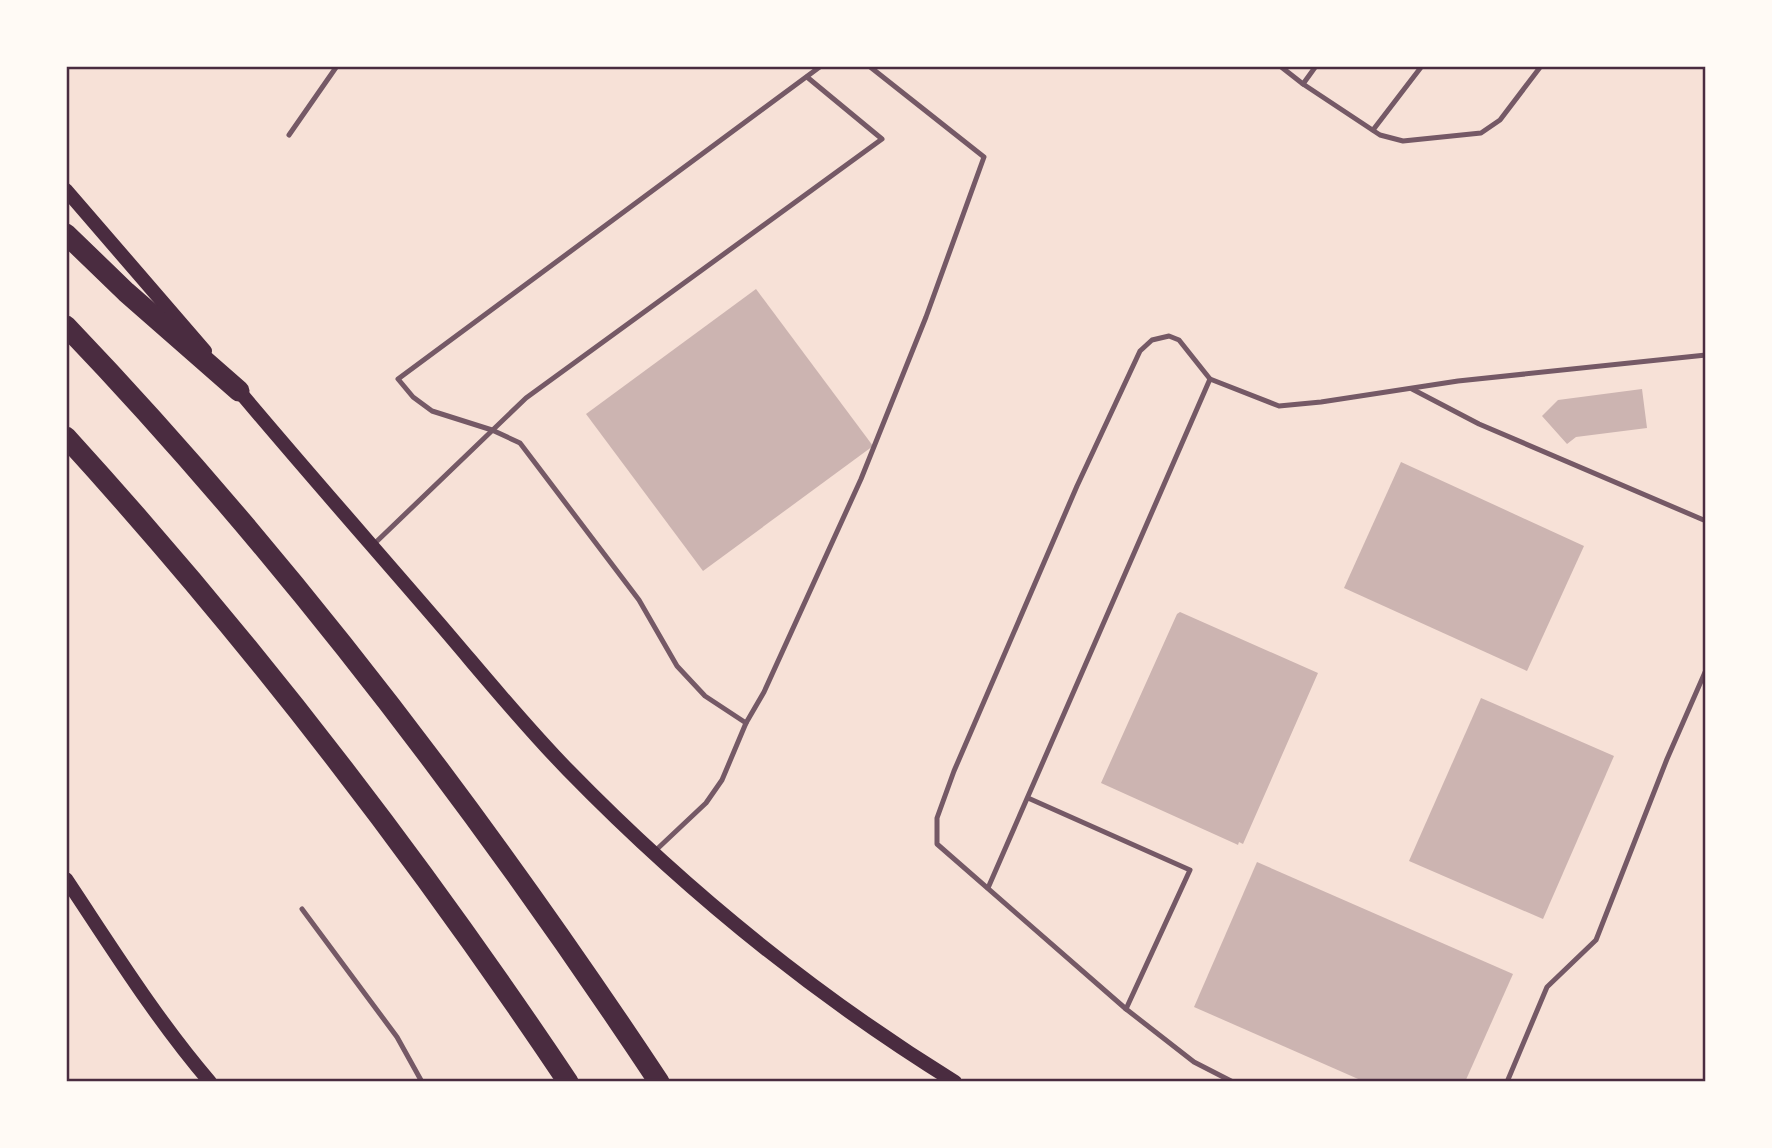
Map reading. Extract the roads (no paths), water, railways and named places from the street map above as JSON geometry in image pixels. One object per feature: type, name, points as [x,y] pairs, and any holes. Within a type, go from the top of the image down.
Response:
[{"type":"highway","points":[[66,234],[126,292],[239,391]]},
{"type":"highway","points":[[66,326],[238,517],[380,690],[505,857],[659,1082]]},
{"type":"highway","points":[[66,437],[204,595],[329,749],[480,952],[568,1082]]},
{"type":"main road","points":[[66,190],[566,768],[653,853],[795,974],[955,1082]]},
{"type":"main road","points":[[66,879],[159,1016],[210,1082]]},
{"type":"lane","points":[[289,135],[337,66]]},
{"type":"lane","points":[[746,723],[705,696],[677,666],[639,600],[520,443],[492,430],[432,411],[413,397],[398,379],[821,66]]},
{"type":"lane","points":[[653,853],[706,803],[714,792],[722,780],[746,723],[765,692],[860,479],[926,317],[984,157],[869,66]]},
{"type":"lane","points":[[1280,66],[1380,135],[1403,141],[1481,133],[1500,120],[1541,66]]},
{"type":"lane","points":[[1303,84],[1316,66]]},
{"type":"lane","points":[[1373,130],[1422,66]]},
{"type":"lane","points":[[372,546],[526,398],[882,139],[807,77]]},
{"type":"lane","points":[[1233,1082],[1194,1062],[1126,1009],[937,844],[937,818],[954,771],[1072,499],[1140,351],[1152,340],[1169,336],[1179,340],[1210,379],[1279,406],[1458,381],[1706,355]]},
{"type":"lane","points":[[988,888],[1210,379]]},
{"type":"lane","points":[[1410,388],[1479,424],[1706,522]]},
{"type":"lane","points":[[1507,1082],[1548,987],[1596,940],[1667,759],[1706,670]]},
{"type":"lane","points":[[1028,798],[1190,870],[1126,1009]]},
{"type":"lane","points":[[302,909],[397,1037],[422,1082]]}]
